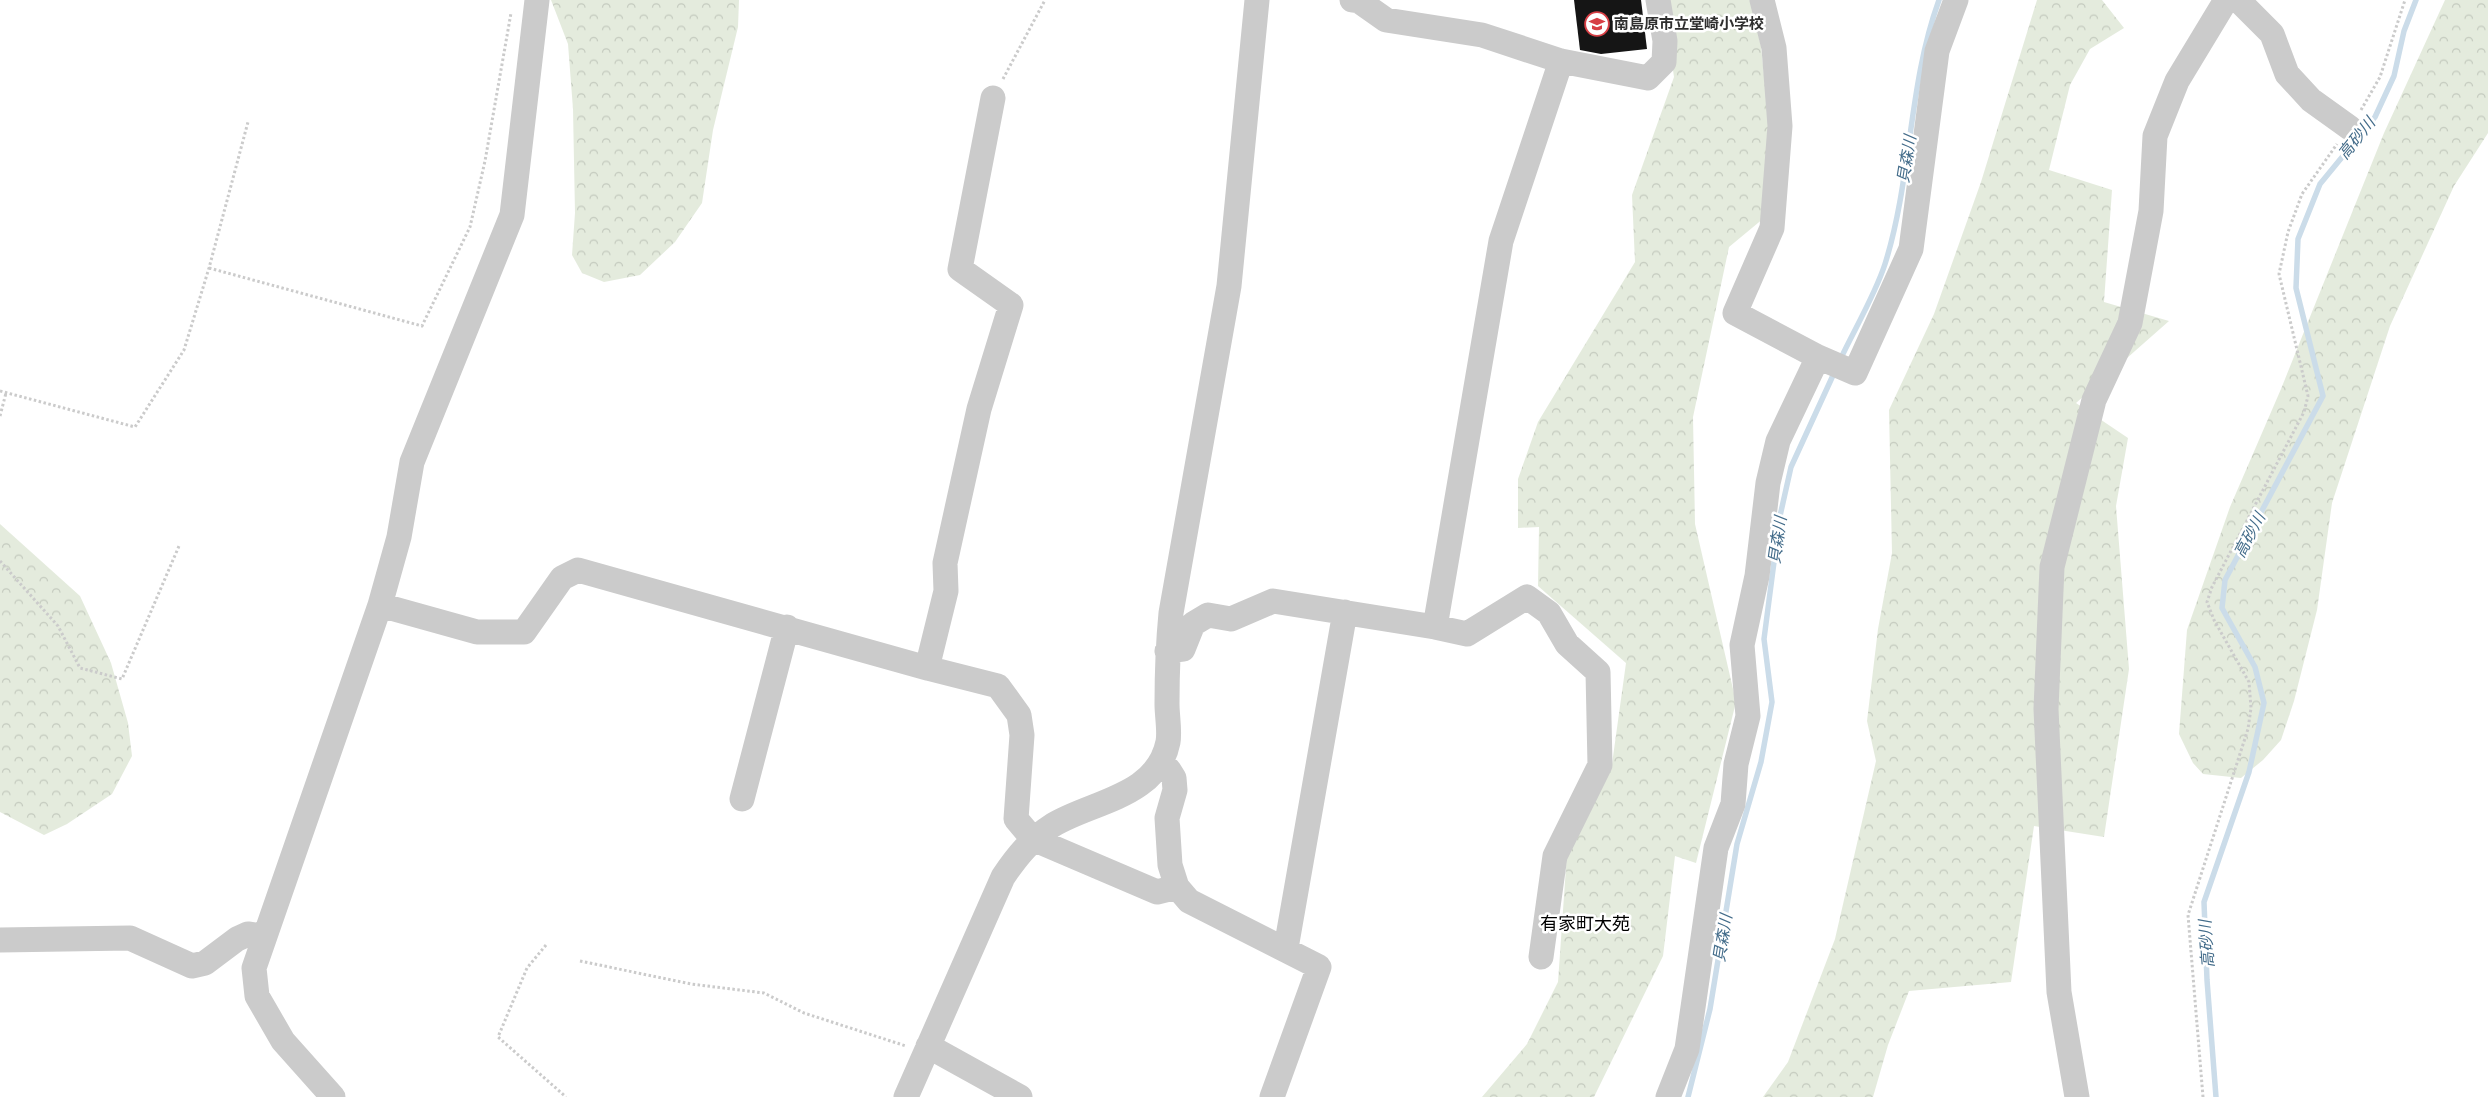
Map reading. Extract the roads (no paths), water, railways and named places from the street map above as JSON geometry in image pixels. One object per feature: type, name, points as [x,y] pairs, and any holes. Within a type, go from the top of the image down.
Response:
[{"type":"street","points":[[333,1097],[283,1041],[257,996],[254,968],[380,605],[399,537],[412,462],[512,215],[537,0]]},
{"type":"street","points":[[906,1097],[1004,877],[1016,857],[1033,840],[1054,824],[1135,788],[1160,766],[1168,741],[1167,651],[1171,613],[1229,286],[1256,0]]},
{"type":"street","points":[[1352,0],[1359,1],[1386,20],[1482,35],[1561,61],[1648,78],[1664,62],[1665,41],[1658,0]]},
{"type":"street","points":[[1762,0],[1774,48],[1780,126],[1772,228],[1735,312],[1830,363],[1855,373],[1911,249],[1937,50],[1956,0]]},
{"type":"street","points":[[2077,1097],[2060,992],[2046,709],[2052,567],[2094,400],[2130,323],[2151,212],[2155,136],[2177,81],[2226,0]]},
{"type":"street","points":[[2243,0],[2241,3],[2272,34],[2288,74],[2311,100],[2350,128]]},
{"type":"street","points":[[1435,627],[1501,241],[1561,61]]},
{"type":"street","points":[[927,668],[946,592],[945,563],[977,419],[1011,305],[960,269],[993,98]]},
{"type":"street","points":[[1668,1097],[1687,1049],[1716,848],[1733,804],[1736,764],[1748,716],[1742,646],[1757,576],[1768,484],[1778,441],[1830,363]]},
{"type":"street","points":[[380,605],[477,632],[524,632],[562,578],[578,570],[787,627],[927,668],[998,686],[1019,715],[1022,736],[1016,820],[1033,840],[1157,892],[1177,887]]},
{"type":"street","points":[[1167,651],[1183,649],[1193,624],[1208,615],[1232,619],[1273,601],[1435,627],[1467,634],[1527,597],[1549,613],[1566,644],[1598,672],[1600,765],[1555,856],[1541,957]]},
{"type":"street","points":[[1286,948],[1345,612]]},
{"type":"street","points":[[742,799],[787,627]]},
{"type":"street","points":[[1160,766],[1169,770],[1174,778],[1175,790],[1167,818],[1170,865],[1177,887],[1189,901],[1260,939],[1286,948],[1319,967],[1272,1097]]},
{"type":"street","points":[[0,940],[130,938],[192,966],[205,963],[237,939],[248,934],[264,936]]},
{"type":"street","points":[[927,1049],[1020,1097]]},
{"type":"waterway","name":"貝森川","points":[[1840,360],[1870,300],[1885,264],[1900,198],[1921,65],[1939,0]]},
{"type":"waterway","name":"高砂川","points":[[2216,1097],[2207,980],[2204,902],[2249,772],[2264,703],[2255,667],[2222,608],[2225,580],[2323,396],[2296,288],[2298,239],[2320,184],[2375,117],[2394,76],[2404,31],[2416,0]]},
{"type":"waterway","name":"貝森川","points":[[1688,1097],[1710,1009],[1737,844],[1761,762],[1772,702],[1764,639],[1780,516],[1791,467],[1835,371]]},
{"type":"place","name":"南島原市立堂崎小学校","points":[[1597,24]]},
{"type":"district","name":"有家町大苑","points":[[1585,924]]}]
